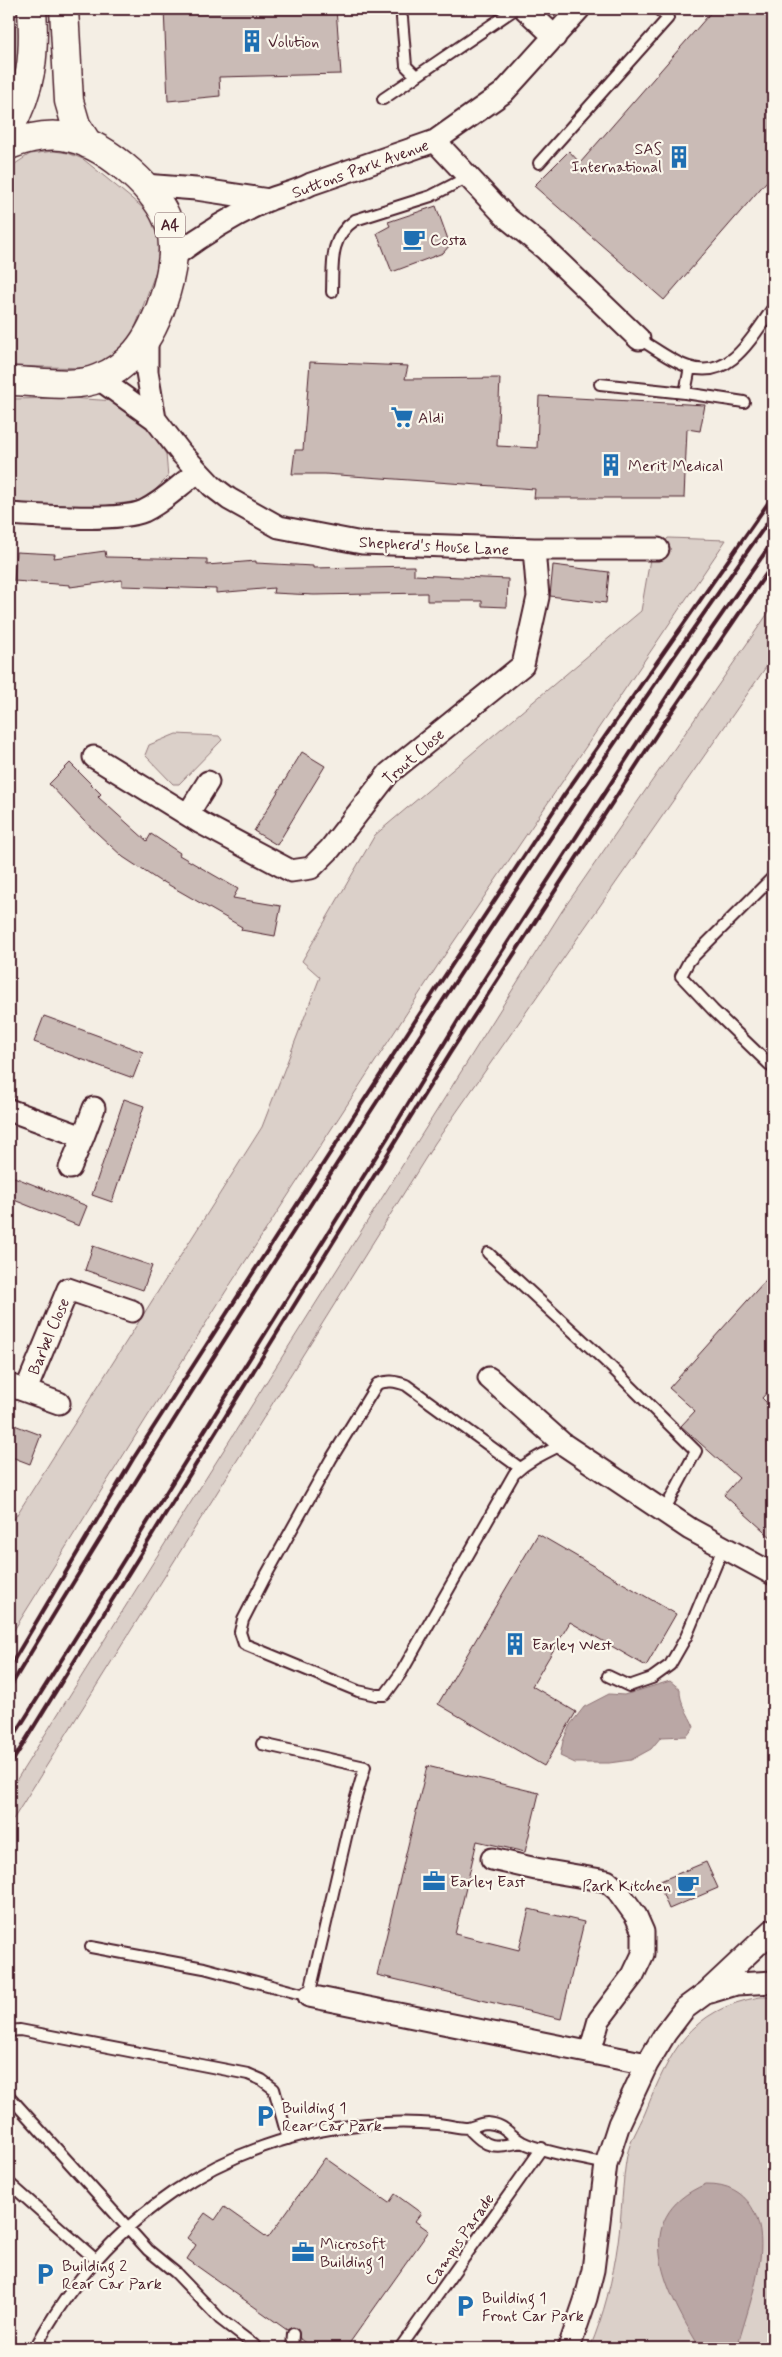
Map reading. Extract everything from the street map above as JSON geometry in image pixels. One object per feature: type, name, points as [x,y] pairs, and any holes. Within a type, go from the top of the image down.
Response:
[{"type":"main road","points":[[9,129],[17,114],[31,74],[34,58],[32,9]]},
{"type":"main road","points":[[64,9],[68,89],[72,114],[88,144]]},
{"type":"main road","name":"A4","points":[[9,146],[43,136],[71,138],[88,144],[115,160],[144,185],[156,200],[170,227],[173,257],[165,294],[146,337],[136,351],[122,365],[99,379],[84,383],[9,381]]},
{"type":"street","points":[[524,9],[556,37]]},
{"type":"street","name":"Suttons Park Avenue","points":[[173,257],[204,233],[269,200],[294,193],[311,184],[435,140],[503,93],[580,9]]},
{"type":"street","points":[[435,140],[468,178],[507,218],[544,248],[639,339]]},
{"type":"street","name":"Suttons Park Avenue","points":[[144,185],[196,189],[269,200]]},
{"type":"street","name":"Shepherd's House Lane","points":[[146,337],[147,372],[155,419]]},
{"type":"street","name":"Shepherd's House Lane","points":[[99,379],[155,419],[198,472],[228,499],[279,527],[362,543],[534,549],[658,549]]},
{"type":"street","points":[[9,514],[101,517],[142,512],[160,502],[198,472]]},
{"type":"street","name":"Trout Close","points":[[94,757],[188,814],[291,871],[311,868],[330,849],[389,773],[523,665],[538,597],[534,549]]},
{"type":"street","points":[[188,814],[208,782]]},
{"type":"street","points":[[70,1168],[94,1108]]},
{"type":"street","points":[[9,1110],[82,1137]]},
{"type":"street","name":"Barbel Close","points":[[59,1403],[17,1387],[68,1289],[132,1311]]},
{"type":"street","points":[[489,1378],[563,1444],[664,1511],[728,1550],[773,1574]]},
{"type":"street","points":[[728,1550],[773,1564]]},
{"type":"street","points":[[492,1859],[536,1870],[607,1882],[618,1891],[636,1916],[643,1932],[643,1954],[633,1975],[599,2020],[590,2052]]},
{"type":"street","points":[[568,2348],[586,2298],[593,2270],[606,2164],[619,2124],[647,2064],[665,2034],[684,2009],[707,1992],[773,1930]]},
{"type":"street","points":[[707,1992],[736,1984],[773,1982]]},
{"type":"street","points":[[310,1996],[647,2064]]},
{"type":"lane","points":[[383,99],[515,9]]},
{"type":"lane","points":[[539,163],[668,18],[658,9]]},
{"type":"lane","points":[[402,18],[406,66],[416,76]]},
{"type":"lane","points":[[332,292],[333,256],[338,237],[345,227],[355,220],[431,196],[468,178]]},
{"type":"lane","points":[[639,339],[690,367],[706,369],[722,366],[735,359],[773,308]]},
{"type":"lane","points":[[685,393],[690,367]]},
{"type":"lane","points":[[600,384],[685,393],[744,402]]},
{"type":"lane","points":[[773,877],[689,961],[681,976],[773,1068]]},
{"type":"lane","points":[[488,1253],[603,1359],[696,1451],[664,1511]]},
{"type":"lane","points":[[520,1468],[406,1386],[396,1381],[386,1381],[377,1384],[331,1459],[264,1578],[243,1620],[240,1632],[244,1644],[358,1691],[385,1695],[401,1673],[514,1474],[528,1461],[563,1444]]},
{"type":"lane","points":[[608,1676],[629,1686],[652,1678],[670,1665],[686,1637],[728,1550]]},
{"type":"lane","points":[[91,1947],[204,1968],[310,1996],[352,1811],[365,1767],[262,1744]]},
{"type":"lane","points":[[9,2031],[20,2030],[234,2070],[262,2080],[274,2089],[288,2139]]},
{"type":"lane","points":[[9,2096],[148,2250],[176,2273],[220,2319],[254,2345]]},
{"type":"lane","points":[[35,2348],[59,2307],[95,2259],[127,2227],[158,2202],[198,2175],[288,2139],[334,2128],[369,2124],[419,2123],[468,2128],[486,2123],[505,2128],[522,2142],[606,2164]]},
{"type":"lane","points":[[468,2128],[482,2142],[501,2147],[522,2142]]},
{"type":"lane","name":"Campus Parade","points":[[400,2348],[542,2148]]},
{"type":"lane","points":[[9,2183],[95,2259]]},
{"type":"lane","points":[[292,2348],[293,2334]]},
{"type":"shaded area","points":[[9,9],[19,9],[22,55],[9,103]]},
{"type":"shaded area","points":[[54,151],[68,153],[83,159],[148,212],[159,231],[161,246],[159,263],[132,336],[122,351],[107,361],[88,368],[9,366],[9,168],[30,154]]},
{"type":"shaded area","points":[[70,398],[115,401],[140,416],[166,454],[168,477],[145,500],[90,508],[9,505],[9,399]]},
{"type":"shaded area","points":[[668,538],[726,540],[438,965],[226,1291],[9,1638],[9,1527],[262,1127],[320,977],[302,961],[375,835],[641,611],[650,559]]},
{"type":"shaded area","points":[[773,606],[773,657],[435,1143],[9,1826],[9,1792],[562,911]]},
{"type":"shaded area","points":[[176,734],[219,736],[222,740],[179,784],[173,784],[145,755],[149,745]]},
{"type":"shaded area","points":[[670,1681],[680,1689],[683,1704],[694,1727],[687,1736],[661,1737],[651,1749],[631,1760],[609,1763],[575,1763],[560,1756],[563,1741],[570,1725],[584,1707],[609,1694],[624,1695]]},
{"type":"shaded area","points":[[760,1997],[773,1997],[773,2348],[590,2348],[604,2309],[613,2269],[618,2242],[628,2150],[663,2071],[685,2037],[699,2023],[716,2012],[736,2003]]},
{"type":"shaded area","points":[[706,2184],[721,2185],[734,2190],[744,2197],[757,2218],[760,2231],[761,2245],[758,2270],[737,2348],[700,2348],[676,2305],[661,2259],[660,2237],[666,2217],[681,2199]]},
{"type":"building","name":"Volution","points":[[164,9],[336,9],[341,74],[219,77],[220,96],[168,101]]},
{"type":"building","name":"SAS International","points":[[714,9],[773,9],[773,174],[664,300],[534,186],[569,151],[580,163]]},
{"type":"building","name":"Costa","points":[[436,206],[450,245],[443,253],[392,272],[377,233],[390,226],[388,222]]},
{"type":"building","points":[[310,362],[408,366],[405,379],[500,378],[497,446],[537,448],[539,396],[705,405],[700,431],[687,429],[684,498],[534,498],[535,489],[325,474],[292,474],[295,450],[303,450]]},
{"type":"building","points":[[105,551],[106,557],[207,559],[207,565],[256,561],[256,563],[313,566],[313,568],[414,566],[414,575],[508,579],[507,607],[482,606],[482,601],[427,601],[427,593],[314,595],[273,593],[274,588],[216,593],[216,589],[122,586],[122,580],[70,587],[70,585],[14,581],[16,552],[55,554],[54,558]]},
{"type":"building","points":[[553,565],[609,572],[606,603],[550,596]]},
{"type":"building","points":[[302,752],[325,766],[277,845],[254,831]]},
{"type":"building","points":[[70,763],[101,794],[98,797],[147,841],[151,834],[180,853],[179,855],[238,889],[233,898],[281,906],[275,936],[241,930],[242,927],[161,882],[123,857],[84,821],[49,784]]},
{"type":"building","points":[[44,1016],[143,1052],[133,1078],[34,1042]]},
{"type":"building","points":[[124,1099],[144,1106],[112,1202],[92,1195]]},
{"type":"building","points":[[9,1175],[87,1206],[79,1226],[9,1198]]},
{"type":"building","points":[[93,1246],[152,1266],[143,1290],[85,1270]]},
{"type":"building","points":[[773,1272],[773,1386],[762,1398],[773,1409],[773,1539],[724,1495],[739,1478],[681,1426],[695,1411],[669,1388]]},
{"type":"building","points":[[9,1423],[41,1435],[30,1464],[9,1456]]},
{"type":"building","name":"Earley West","points":[[538,1534],[676,1614],[646,1666],[570,1622],[532,1686],[576,1712],[544,1766],[438,1704]]},
{"type":"building","name":"Earley East","points":[[427,1766],[539,1793],[525,1852],[477,1841],[455,1934],[519,1950],[529,1909],[584,1922],[561,2019],[377,1975]]},
{"type":"building","name":"Park Kitchen","points":[[706,1862],[718,1888],[669,1909],[658,1882]]},
{"type":"building","name":"Microsoft Building 1","points":[[325,2158],[389,2203],[395,2194],[421,2213],[415,2221],[429,2231],[346,2348],[313,2348],[300,2339],[297,2329],[293,2327],[287,2330],[187,2259],[196,2245],[187,2238],[205,2213],[215,2220],[224,2207],[268,2238]]},
{"type":"railway","points":[[9,1668],[133,1459],[417,1018],[562,798],[773,496]]},
{"type":"railway","points":[[9,1689],[180,1410],[407,1056],[613,745],[773,515]]},
{"type":"railway","points":[[9,1744],[388,1137],[468,1004],[697,650],[773,541]]},
{"type":"railway","points":[[9,1767],[450,1053],[662,726],[773,564]]},
{"type":"place","name":"Volution","points":[[252,41]]},
{"type":"place","name":"SAS International","points":[[679,157]]},
{"type":"place","name":"Costa","points":[[414,239]]},
{"type":"place","name":"Aldi","points":[[402,417]]},
{"type":"place","name":"Merit Medical","points":[[611,465]]},
{"type":"place","name":"Earley West","points":[[515,1644]]},
{"type":"place","name":"Earley East","points":[[434,1881]]},
{"type":"place","name":"Park Kitchen","points":[[688,1885]]},
{"type":"place","name":"Building 1 Rear Car Park","points":[[265,2116]]},
{"type":"place","name":"Microsoft Building 1","points":[[303,2252]]},
{"type":"place","name":"Building 2 Rear Car Park","points":[[45,2274]]},
{"type":"place","name":"Building 1 Front Car Park","points":[[465,2306]]}]
